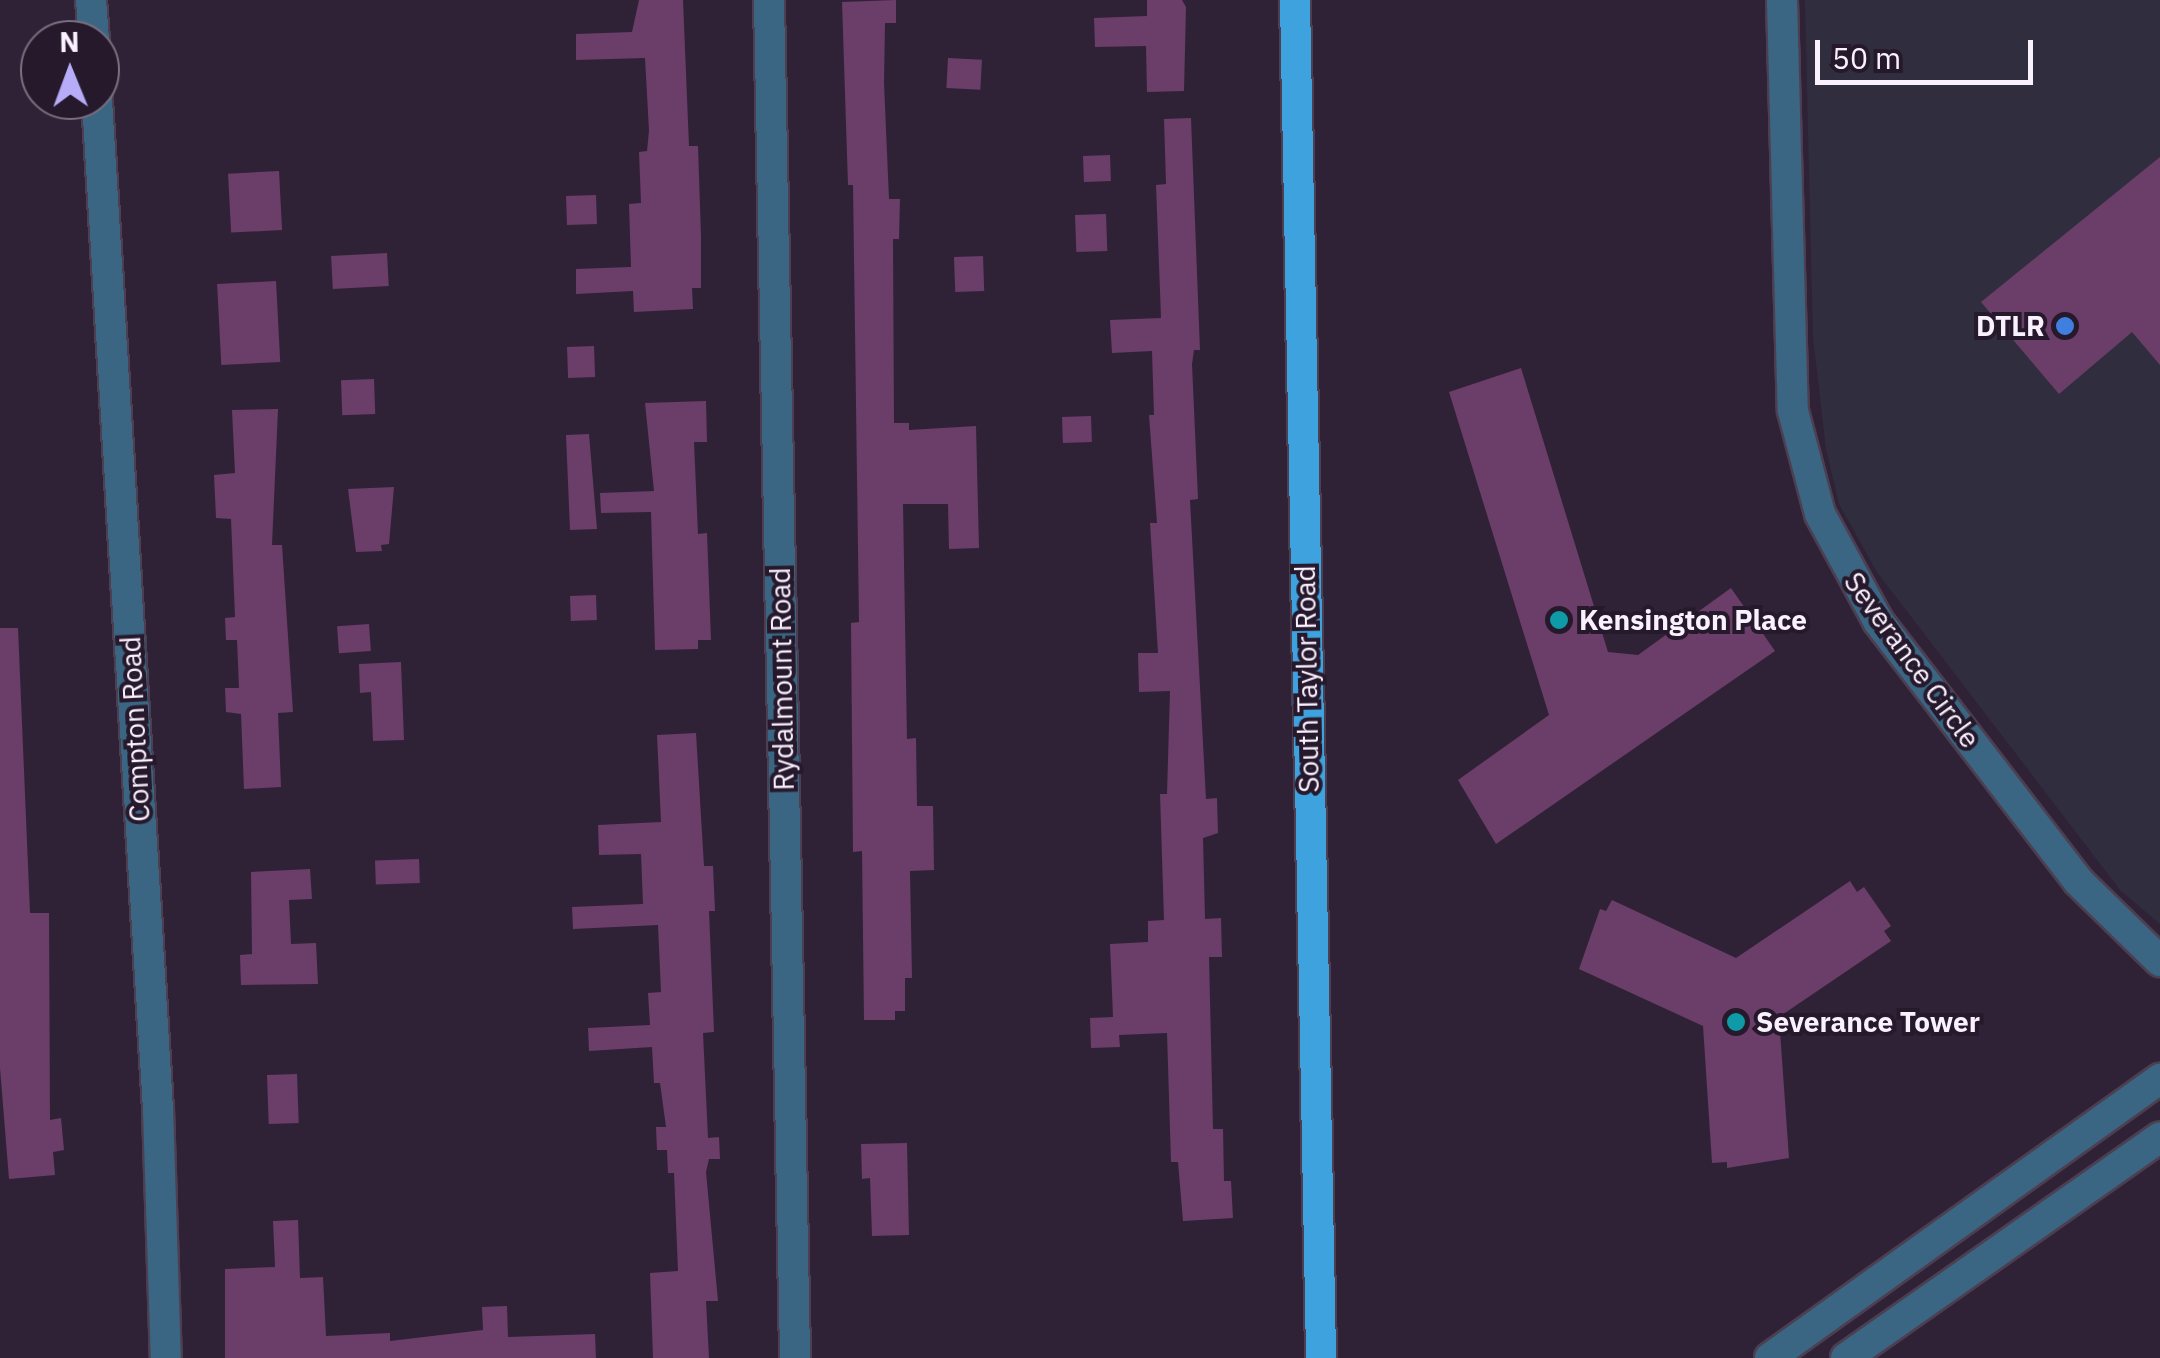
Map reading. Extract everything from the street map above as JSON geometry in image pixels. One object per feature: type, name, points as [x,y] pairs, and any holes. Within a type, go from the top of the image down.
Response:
[{"type":"main road","name":"South Taylor Road","points":[[1295,0],[1321,1358]]},
{"type":"street","name":"Rydalmount Road","points":[[769,0],[794,1358]]},
{"type":"street","name":"Severance Circle","points":[[1782,0],[1794,411],[1820,514],[1878,621],[2078,881],[2160,961]]},
{"type":"street","name":"Compton Road","points":[[99,120],[166,1358]]},
{"type":"street","points":[[1770,1358],[2160,1079]]},
{"type":"street","points":[[1846,1358],[2160,1137]]},
{"type":"shaded area","points":[[1805,0],[2160,0],[2160,924],[2121,891],[1877,572],[1839,504],[1826,449],[1813,337]]},
{"type":"building","points":[[639,0],[683,0],[689,146],[698,146],[701,236],[701,288],[692,288],[693,309],[634,312],[633,291],[576,294],[576,269],[631,267],[629,204],[641,203],[639,152],[647,151],[649,131],[645,58],[576,60],[576,34],[632,32]]},
{"type":"building","points":[[896,0],[896,23],[885,23],[884,83],[889,199],[900,199],[899,239],[893,239],[894,423],[909,423],[909,430],[976,426],[979,548],[949,549],[948,504],[903,504],[907,739],[916,738],[917,806],[933,806],[934,870],[910,871],[912,978],[905,978],[905,1011],[895,1011],[895,1020],[864,1020],[862,851],[853,852],[851,623],[859,622],[853,185],[848,185],[842,2]]},
{"type":"building","points":[[1147,0],[1182,0],[1186,7],[1184,91],[1147,92],[1146,46],[1095,47],[1094,18],[1147,16]]},
{"type":"building","points":[[948,58],[982,60],[980,90],[946,88]]},
{"type":"building","points":[[1191,118],[1200,350],[1194,350],[1192,364],[1198,499],[1190,500],[1206,799],[1217,798],[1218,833],[1203,838],[1205,919],[1221,918],[1222,957],[1209,957],[1213,1129],[1223,1129],[1224,1181],[1231,1181],[1233,1218],[1183,1221],[1178,1162],[1171,1162],[1167,1033],[1119,1035],[1120,1047],[1091,1048],[1090,1018],[1113,1017],[1110,944],[1148,942],[1148,921],[1164,920],[1160,794],[1167,794],[1170,691],[1139,692],[1138,653],[1158,653],[1150,523],[1157,523],[1149,415],[1154,415],[1152,351],[1112,353],[1110,320],[1161,318],[1156,185],[1166,184],[1164,119]]},
{"type":"building","points":[[1110,155],[1111,181],[1084,182],[1083,156]]},
{"type":"building","points":[[2160,157],[2160,365],[2132,332],[2059,394],[1981,302]]},
{"type":"building","points":[[279,171],[282,230],[231,233],[228,174]]},
{"type":"building","points":[[596,195],[597,224],[567,225],[566,196]]},
{"type":"building","points":[[1106,214],[1107,251],[1076,252],[1075,215]]},
{"type":"building","points":[[387,253],[389,286],[333,289],[331,256]]},
{"type":"building","points":[[983,256],[984,291],[955,292],[954,257]]},
{"type":"building","points":[[276,281],[280,362],[221,365],[217,284]]},
{"type":"building","points":[[594,346],[595,377],[568,378],[567,347]]},
{"type":"building","name":"Kensington Place","points":[[1521,368],[1608,652],[1638,655],[1731,588],[1775,651],[1496,844],[1458,780],[1549,715],[1449,392]]},
{"type":"building","points":[[374,379],[375,414],[342,415],[341,380]]},
{"type":"building","points":[[706,401],[707,442],[694,442],[698,534],[707,533],[711,640],[698,640],[698,649],[655,650],[651,512],[601,513],[600,493],[654,491],[645,403]]},
{"type":"building","points":[[278,409],[272,545],[282,545],[293,712],[278,713],[281,787],[244,789],[241,714],[226,712],[225,688],[239,688],[237,640],[226,640],[225,618],[235,617],[231,519],[216,518],[214,475],[235,473],[232,410]]},
{"type":"building","points":[[1091,416],[1092,442],[1063,443],[1062,417]]},
{"type":"building","points":[[589,434],[597,529],[570,530],[566,435]]},
{"type":"building","points":[[394,487],[389,544],[381,545],[382,551],[356,552],[348,489]]},
{"type":"building","points":[[596,595],[597,620],[571,621],[570,596]]},
{"type":"building","points":[[369,624],[371,651],[339,653],[337,626]]},
{"type":"building","points":[[0,628],[18,628],[30,913],[49,913],[50,1120],[61,1118],[64,1150],[53,1152],[55,1175],[9,1179],[0,1068]]},
{"type":"building","points":[[401,662],[404,740],[373,741],[371,692],[360,693],[359,664]]},
{"type":"building","points":[[696,733],[704,866],[713,866],[715,911],[709,911],[714,1032],[703,1033],[708,1138],[719,1137],[720,1159],[709,1159],[706,1172],[718,1301],[706,1301],[709,1358],[653,1358],[650,1273],[678,1271],[674,1173],[668,1173],[667,1150],[657,1150],[656,1127],[666,1127],[660,1083],[654,1083],[652,1047],[589,1051],[588,1028],[650,1025],[648,993],[661,992],[658,925],[573,929],[572,907],[643,904],[641,854],[599,855],[598,825],[661,822],[657,735]]},
{"type":"building","points":[[419,859],[420,883],[376,885],[375,861]]},
{"type":"building","points":[[310,869],[312,899],[289,900],[291,944],[316,943],[318,984],[241,985],[240,955],[252,954],[251,872]]},
{"type":"building","name":"Severance Tower","points":[[1850,881],[1857,892],[1864,887],[1891,926],[1884,931],[1891,941],[1779,1017],[1789,1158],[1727,1168],[1727,1162],[1712,1163],[1703,1026],[1579,969],[1600,909],[1606,911],[1612,900],[1736,958]]},
{"type":"building","points":[[297,1074],[299,1123],[269,1124],[267,1075]]},
{"type":"building","points":[[907,1143],[909,1235],[872,1236],[870,1178],[862,1179],[861,1144]]},
{"type":"building","points":[[298,1220],[300,1278],[323,1277],[326,1336],[390,1333],[390,1341],[483,1330],[482,1307],[507,1306],[508,1337],[595,1334],[596,1358],[225,1358],[225,1269],[275,1267],[273,1221]]},
{"type":"place","name":"DTLR","points":[[2065,326]]},
{"type":"place","name":"Kensington Place","points":[[1559,620]]},
{"type":"place","name":"Severance Tower","points":[[1736,1022]]}]
